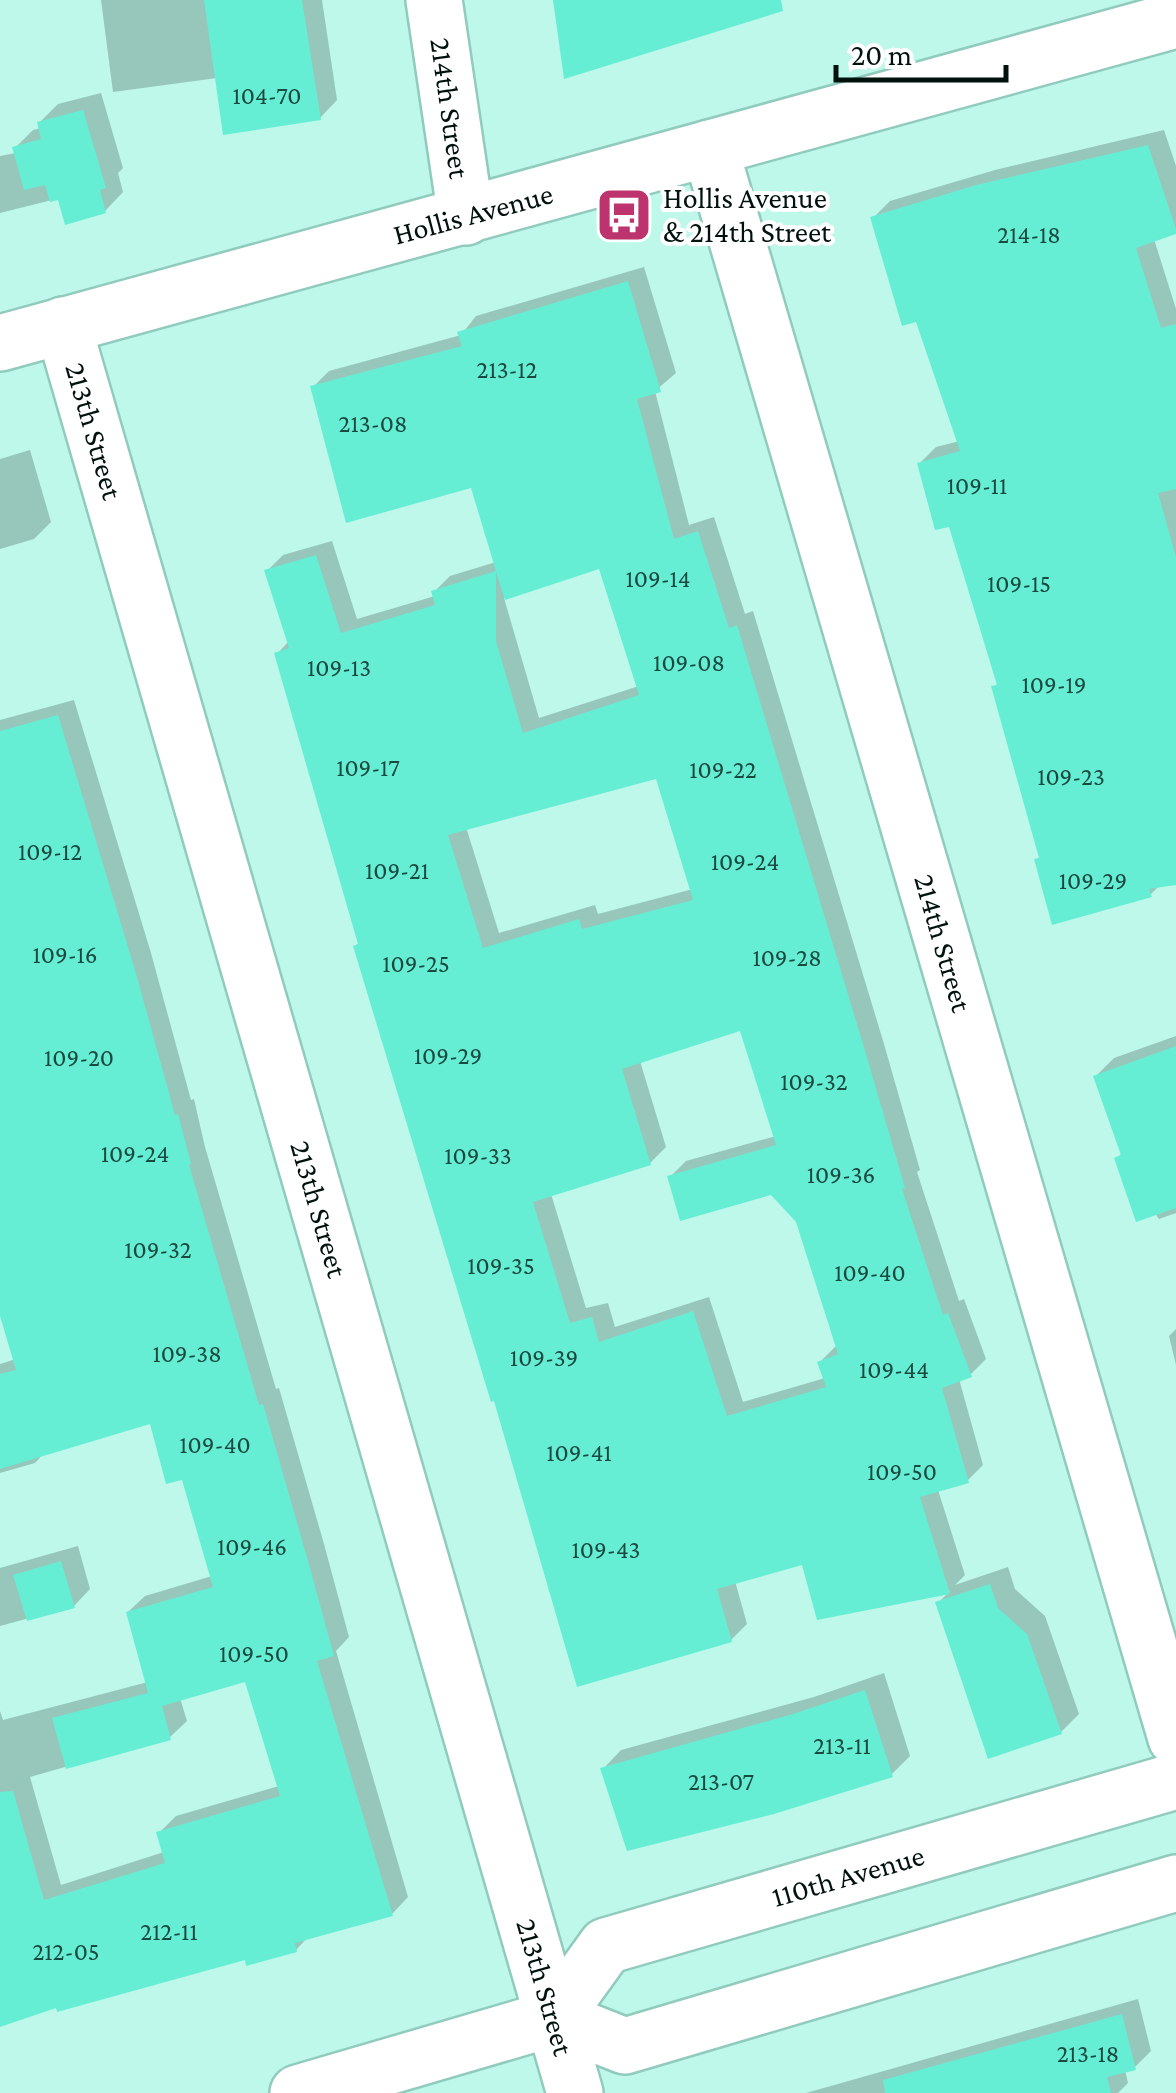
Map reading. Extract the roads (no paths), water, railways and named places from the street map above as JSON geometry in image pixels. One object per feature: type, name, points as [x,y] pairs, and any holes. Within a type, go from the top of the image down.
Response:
[{"type":"street","name":"214th Street","points":[[434,0],[466,217]]},
{"type":"street","name":"Hollis Avenue","points":[[0,343],[466,217],[1162,15]]},
{"type":"street","name":"214th Street","points":[[710,148],[1176,1738]]},
{"type":"street","name":"213th Street","points":[[63,325],[576,2093]]},
{"type":"street","name":"110th Avenue","points":[[554,2018],[606,1946],[1176,1781]]},
{"type":"street","points":[[298,2093],[554,2018],[625,2046],[1176,1883]]},
{"type":"place","name":"Hollis Avenue & 214th Street","points":[[624,215]]}]
